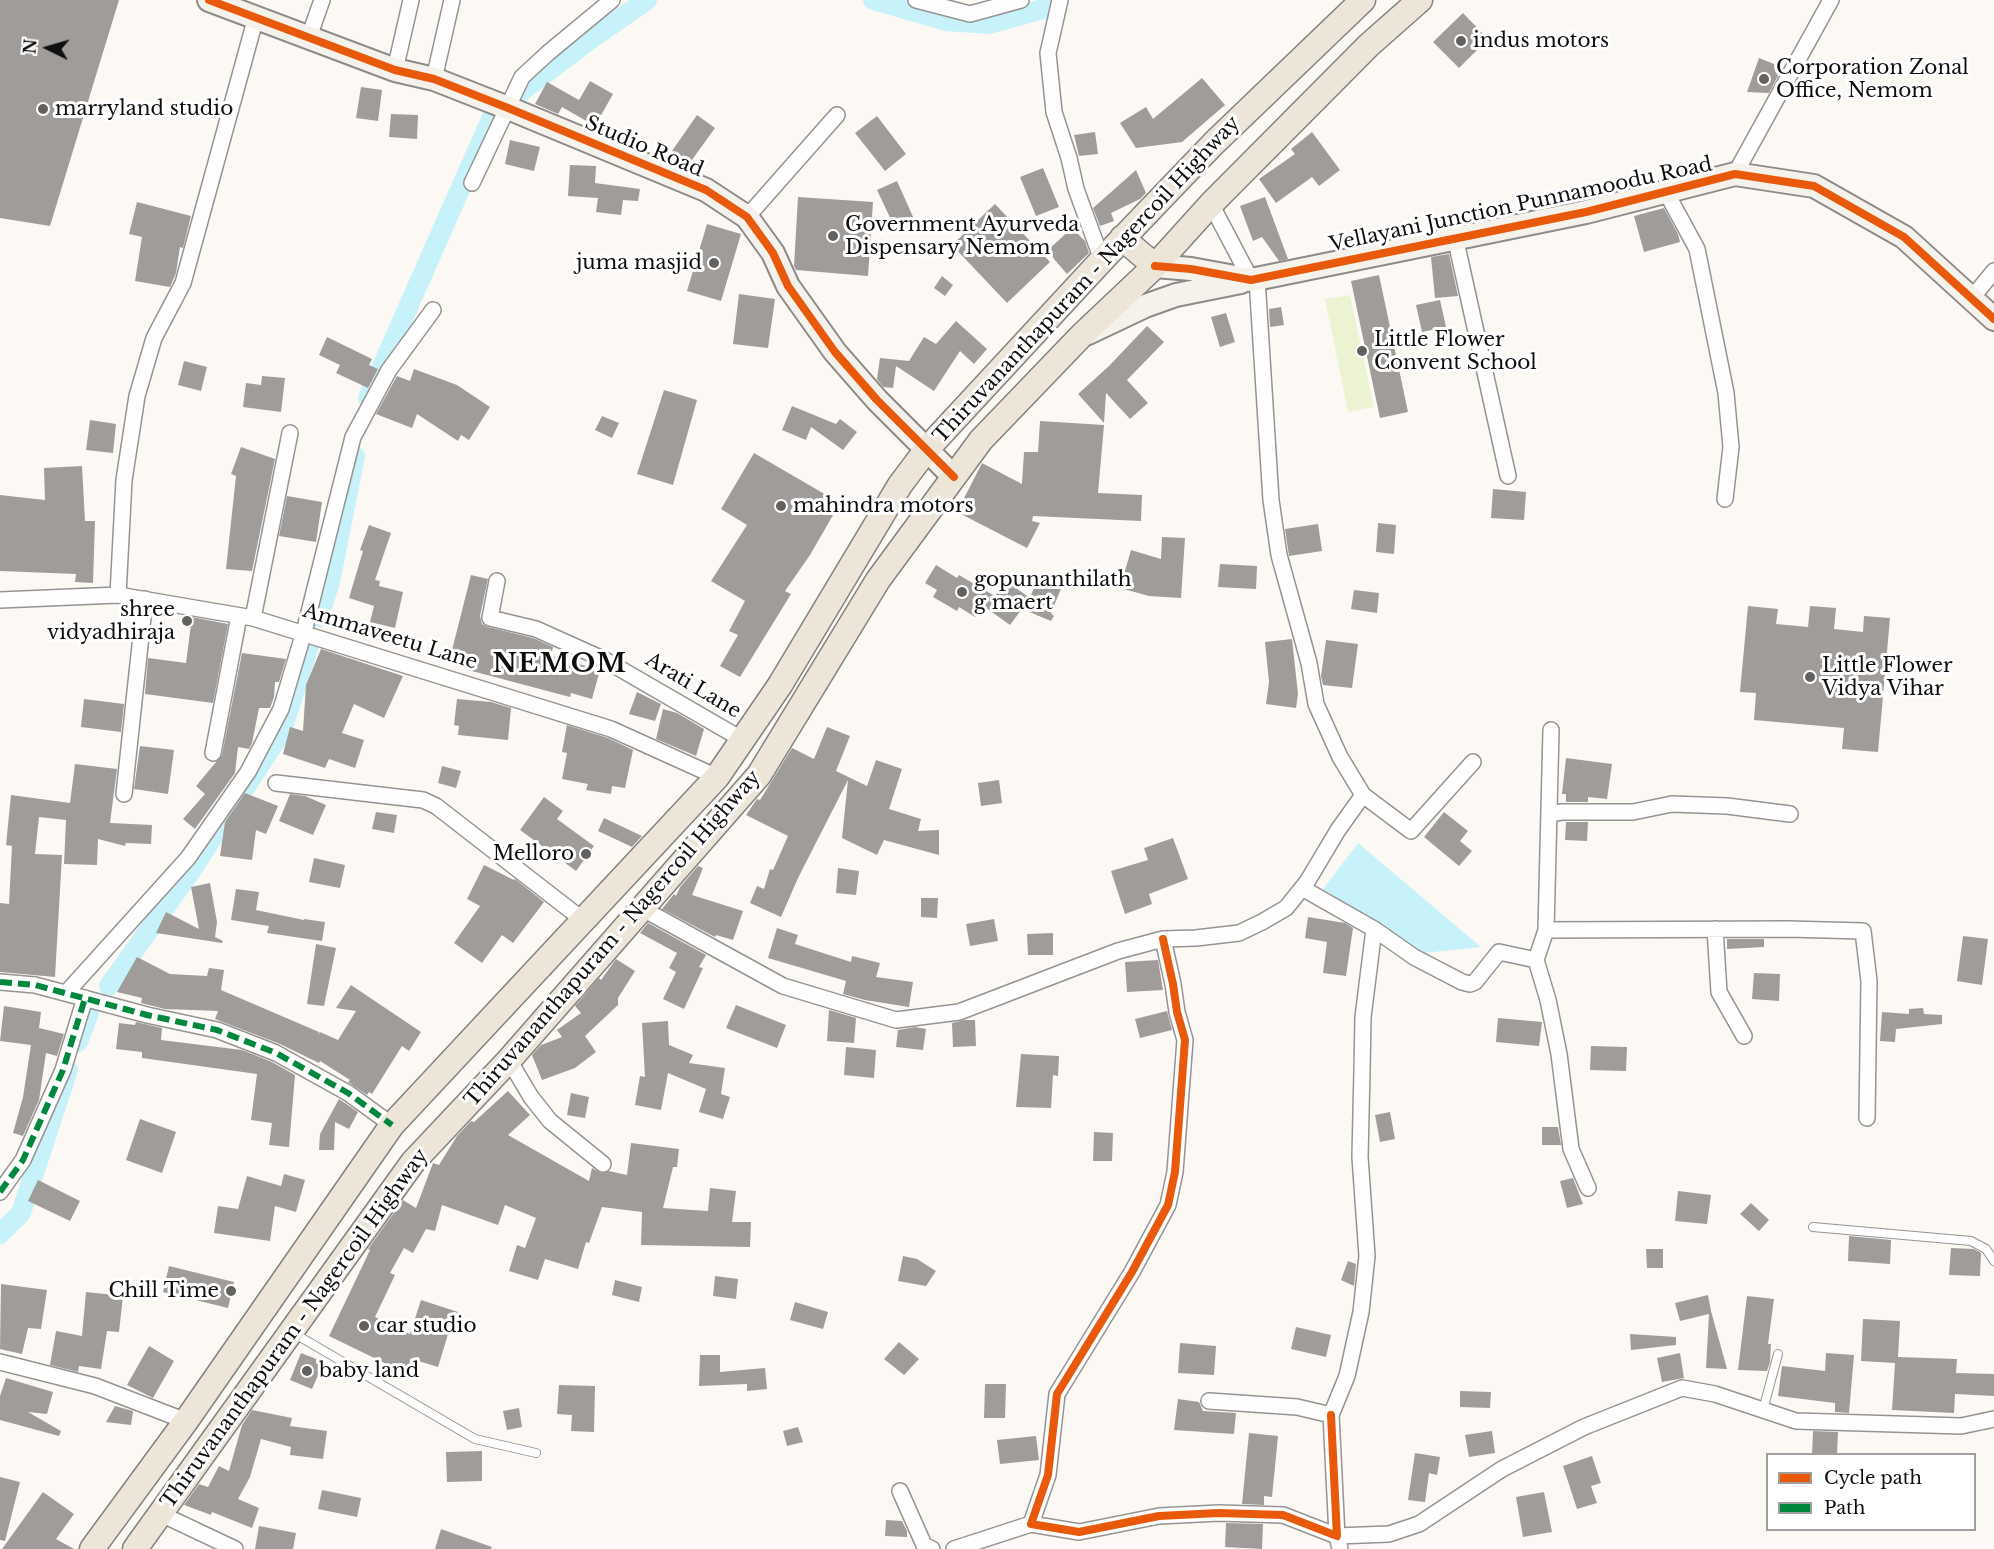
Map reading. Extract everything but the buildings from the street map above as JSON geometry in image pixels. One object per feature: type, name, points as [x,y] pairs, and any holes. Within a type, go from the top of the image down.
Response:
[{"type":"main road","name":"Thiruvananthapuram - Nagercoil Highway","points":[[92,1549],[186,1421],[392,1125],[717,777],[780,686],[900,485],[927,449],[1101,260],[1214,143],[1363,0]]},
{"type":"main road","name":"Thiruvananthapuram - Nagercoil Highway","points":[[135,1549],[413,1162],[509,1060],[759,775],[878,580],[981,440],[1081,336],[1155,266],[1211,204],[1369,45],[1420,0]]},
{"type":"main road","points":[[1122,238],[1155,266]]},
{"type":"street","name":"Studio Road","points":[[209,0],[395,70],[434,80],[508,108],[706,190],[747,217],[773,253],[788,286],[835,352],[877,400],[954,477]]},
{"type":"street","points":[[309,37],[322,0]]},
{"type":"street","points":[[395,70],[411,0]]},
{"type":"street","points":[[434,80],[452,0]]},
{"type":"street","points":[[472,183],[522,77],[548,52],[612,0]]},
{"type":"street","points":[[916,0],[970,14],[1021,0]]},
{"type":"street","points":[[1060,0],[1048,53],[1054,112],[1076,189],[1101,260]]},
{"type":"street","points":[[1735,174],[1831,0]]},
{"type":"street","points":[[118,595],[124,480],[136,396],[154,338],[183,283],[256,17]]},
{"type":"street","points":[[747,217],[837,115]]},
{"type":"street","name":"Vellayani Junction Punnamoodu Road","points":[[1155,266],[1191,269],[1254,280],[1586,212],[1735,174],[1814,186],[1904,237],[1994,320]]},
{"type":"street","points":[[1666,192],[1697,249],[1726,393],[1731,447],[1725,499]]},
{"type":"street","points":[[1211,204],[1254,280],[1272,500],[1279,555],[1309,663],[1316,704],[1340,757],[1363,795],[1411,831],[1473,762]]},
{"type":"street","points":[[1455,237],[1508,476]]},
{"type":"street","points":[[1971,298],[1994,271]]},
{"type":"street","points":[[1081,336],[1145,306],[1176,295],[1254,280]]},
{"type":"street","points":[[67,992],[188,858],[248,772],[280,709],[304,632],[353,438],[389,370],[433,310]]},
{"type":"street","points":[[213,753],[290,433]]},
{"type":"street","name":"Arati Lane","points":[[497,581],[490,618],[536,629],[605,660],[645,681],[743,740]]},
{"type":"street","name":"Ammaveetu Lane","points":[[0,600],[118,595],[246,617],[304,632],[611,729],[717,777]]},
{"type":"street","points":[[124,794],[145,599]]},
{"type":"street","points":[[1551,730],[1546,930],[1536,960],[1548,1000],[1559,1054],[1571,1149],[1588,1188]]},
{"type":"street","points":[[276,783],[423,800],[442,811],[583,920]]},
{"type":"street","points":[[642,909],[783,986],[896,1020],[959,1012],[1118,951],[1163,939],[1239,933],[1286,908],[1302,888],[1363,795]]},
{"type":"street","points":[[1549,814],[1633,812],[1672,804],[1727,806],[1790,814]]},
{"type":"street","points":[[1302,888],[1374,929],[1414,957],[1462,982],[1470,984],[1475,982],[1499,952],[1536,960]]},
{"type":"street","points":[[1338,1543],[1331,1415],[1347,1376],[1357,1333],[1367,1256],[1360,1157],[1361,1081],[1363,1017],[1374,929]]},
{"type":"street","points":[[1715,929],[1719,992],[1744,1036]]},
{"type":"street","points":[[1546,930],[1863,931],[1869,981],[1867,1118]]},
{"type":"street","points":[[1031,1524],[1048,1475],[1057,1394],[1132,1272],[1168,1205],[1175,1172],[1185,1040],[1177,1012],[1163,939]]},
{"type":"street","points":[[0,982],[35,985],[67,992],[147,1015],[217,1030],[276,1053],[348,1093],[392,1125]]},
{"type":"street","points":[[0,1192],[23,1160],[58,1080],[86,998]]},
{"type":"street","points":[[509,1060],[531,1097],[550,1121],[603,1164]]},
{"type":"street","points":[[1,1365],[95,1386],[186,1421]]},
{"type":"street","points":[[954,1549],[1031,1524],[1079,1532],[1159,1515],[1219,1513],[1282,1515],[1338,1543],[1389,1534],[1419,1524],[1502,1469],[1584,1427],[1682,1388],[1715,1394],[1796,1421],[1961,1426],[1994,1419]]},
{"type":"street","points":[[1209,1401],[1297,1407],[1331,1415]]},
{"type":"street","points":[[900,1491],[924,1545],[932,1549]]},
{"type":"street","points":[[161,1514],[235,1549]]},
{"type":"lane","points":[[1813,1227],[1971,1241],[1986,1249],[1994,1261]]},
{"type":"lane","points":[[291,1332],[475,1439],[536,1453]]},
{"type":"lane","points":[[1763,1410],[1778,1354]]},
{"type":"green space","points":[[1350,295],[1374,407],[1348,412],[1325,299]]},
{"type":"water","points":[[1358,843],[1481,947],[1424,953],[1323,889]]},
{"type":"waterway","points":[[517,98],[522,91],[647,0]]},
{"type":"waterway","points":[[873,0],[946,21],[989,24],[1053,6]]},
{"type":"waterway","points":[[368,398],[492,117]]},
{"type":"waterway","points":[[319,617],[330,582],[355,456]]},
{"type":"waterway","points":[[109,986],[189,874],[282,731],[309,646]]},
{"type":"waterway","points":[[78,1042],[89,1013]]},
{"type":"waterway","points":[[0,1234],[21,1213],[68,1070]]},
{"type":"marked path","points":[[0,982],[35,985],[147,1015],[217,1030],[276,1053],[348,1093],[392,1125]]},
{"type":"marked path","points":[[0,1192],[23,1160],[63,1070],[85,998]]},
{"type":"cycle path","points":[[209,0],[395,70],[434,79],[706,190],[747,217],[773,253],[788,286],[835,352],[877,400],[954,477]]},
{"type":"cycle path","points":[[1155,266],[1191,269],[1251,280],[1586,212],[1735,174],[1814,186],[1904,237],[1994,319]]},
{"type":"cycle path","points":[[1163,939],[1177,1012],[1185,1040],[1175,1172],[1168,1205],[1132,1272],[1057,1394],[1048,1475],[1031,1524],[1079,1532],[1159,1516],[1219,1513],[1283,1515],[1337,1536],[1331,1415]]},
{"type":"place","name":"indus motors","points":[[1461,41]]},
{"type":"place","name":"Corporation Zonal Office, Nemom","points":[[1764,79]]},
{"type":"place","name":"marryland studio","points":[[43,109]]},
{"type":"place","name":"Government Ayurveda Dispensary Nemom","points":[[833,236]]},
{"type":"place","name":"juma masjid","points":[[714,263]]},
{"type":"place","name":"Little Flower Convent School","points":[[1362,351]]},
{"type":"place","name":"mahindra motors","points":[[781,506]]},
{"type":"place","name":"gopunanthilath g maert","points":[[962,592]]},
{"type":"place","name":"shree vidyadhiraja","points":[[187,621]]},
{"type":"place","name":"Little Flower Vidya Vihar","points":[[1810,677]]},
{"type":"place","name":"Melloro","points":[[586,854]]},
{"type":"place","name":"Chill Time","points":[[231,1291]]},
{"type":"place","name":"car studio","points":[[364,1326]]},
{"type":"place","name":"baby land","points":[[307,1371]]},
{"type":"district","name":"NEMOM","points":[[560,665]]}]
